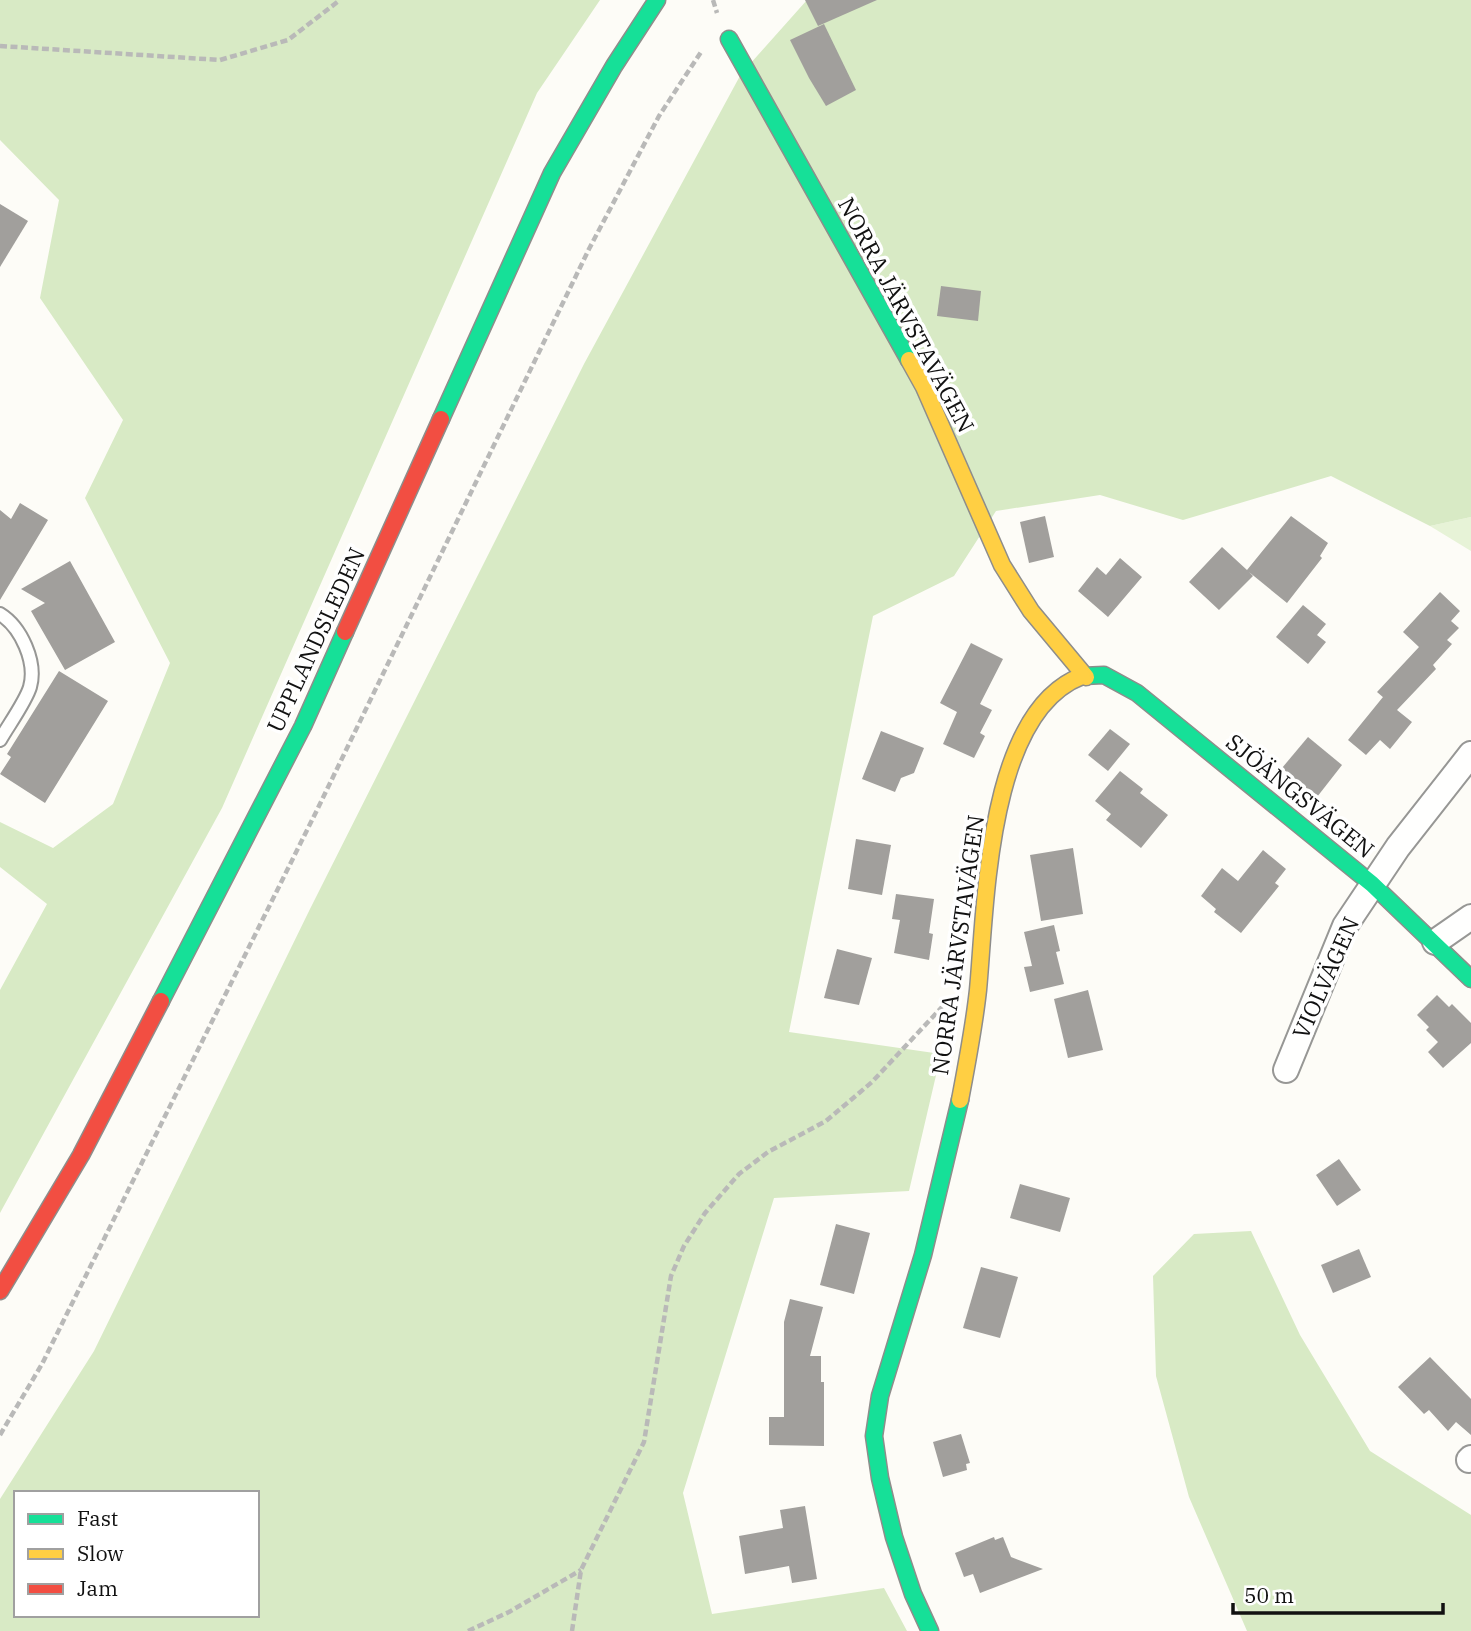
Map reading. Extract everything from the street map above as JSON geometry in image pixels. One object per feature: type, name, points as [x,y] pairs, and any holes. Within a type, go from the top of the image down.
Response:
[{"type":"street","name":"UPPLANDSLEDEN","points":[[0,1291],[81,1155],[303,726],[552,173],[607,77],[657,0]]},
{"type":"street","name":"NORRA JÄRVSTAVÄGEN","points":[[729,39],[924,387],[1002,565],[1031,611],[1086,677],[1062,685],[1029,723],[1003,797],[991,845],[976,1005],[957,1111],[923,1255],[882,1390],[874,1436],[883,1493],[902,1569],[930,1631]]},
{"type":"street","name":"SJÖÄNGSVÄGEN","points":[[1086,677],[1106,675],[1137,693],[1372,884],[1471,979]]},
{"type":"street","name":"VIOLVÄGEN","points":[[1286,1070],[1345,926],[1372,884],[1471,754]]},
{"type":"street","points":[[1435,942],[1471,916]]},
{"type":"lane","points":[[0,614],[10,620],[25,645],[31,667],[30,687],[0,740]]},
{"type":"path","points":[[0,46],[220,60],[288,40],[340,0]]},
{"type":"path","points":[[0,1435],[42,1364],[317,810],[589,249],[659,116],[705,46]]},
{"type":"path","points":[[572,1631],[581,1570],[644,1442],[671,1276],[684,1246],[705,1213],[739,1174],[768,1152],[826,1121],[872,1082],[945,1004]]},
{"type":"path","points":[[468,1631],[509,1612],[581,1570]]},
{"type":"green space","points":[[0,0],[600,0],[537,93],[222,808],[0,1213],[0,990],[47,904],[0,867],[0,822],[53,848],[113,804],[170,663],[85,498],[123,420],[40,298],[59,200],[0,140]]},
{"type":"green space","points":[[807,0],[1471,0],[1471,517],[1430,526],[1331,476],[1183,520],[1100,495],[996,511],[954,576],[873,616],[789,1032],[941,1054],[909,1191],[774,1198],[683,1493],[712,1614],[884,1588],[907,1631],[0,1631],[0,1499],[94,1351],[310,909],[584,364],[741,74]]},
{"type":"green space","points":[[1471,517],[1471,551],[1430,526]]},
{"type":"green space","points":[[1251,1231],[1300,1335],[1370,1451],[1471,1515],[1471,1631],[1247,1631],[1189,1497],[1156,1376],[1153,1276],[1194,1234]]},
{"type":"building","points":[[805,0],[877,0],[818,26]]},
{"type":"building","points":[[824,24],[856,90],[826,106],[790,40]]},
{"type":"building","points":[[0,204],[28,221],[0,267]]},
{"type":"building","points":[[941,286],[981,291],[978,321],[937,316]]},
{"type":"building","points":[[20,503],[48,520],[0,600],[0,510],[11,519]]},
{"type":"building","points":[[1045,516],[1054,557],[1029,563],[1020,522]]},
{"type":"building","points":[[1291,516],[1328,543],[1320,556],[1322,558],[1287,603],[1249,572],[1253,576],[1219,610],[1189,582],[1222,547],[1247,570]]},
{"type":"building","points":[[1120,558],[1142,577],[1108,617],[1078,591],[1097,567],[1106,575]]},
{"type":"building","points":[[70,561],[115,642],[65,670],[31,611],[45,603],[21,589]]},
{"type":"building","points":[[1440,592],[1460,611],[1451,621],[1459,628],[1447,640],[1452,644],[1433,665],[1436,669],[1397,710],[1412,722],[1390,749],[1380,740],[1366,755],[1348,740],[1383,697],[1377,692],[1419,647],[1403,632]]},
{"type":"building","points":[[1303,605],[1326,624],[1317,635],[1326,642],[1308,664],[1276,637]]},
{"type":"building","points":[[971,643],[1003,659],[980,704],[992,710],[980,733],[985,736],[974,758],[943,744],[957,712],[940,703]]},
{"type":"building","points":[[59,671],[108,701],[45,803],[0,774],[11,757],[7,754]]},
{"type":"building","points":[[1110,729],[1130,744],[1108,771],[1088,755]]},
{"type":"building","points":[[881,731],[924,748],[914,773],[901,778],[895,792],[862,779]]},
{"type":"building","points":[[1308,737],[1342,765],[1317,797],[1282,768]]},
{"type":"building","points":[[1120,771],[1143,789],[1140,793],[1168,815],[1141,848],[1106,820],[1111,814],[1095,801]]},
{"type":"building","points":[[856,839],[891,845],[882,895],[848,889]]},
{"type":"building","points":[[1073,848],[1083,914],[1041,921],[1030,855]]},
{"type":"building","points":[[1263,850],[1286,869],[1275,883],[1279,886],[1241,933],[1214,912],[1216,909],[1201,896],[1222,868],[1238,881]]},
{"type":"building","points":[[896,894],[934,899],[929,933],[933,934],[929,960],[894,953],[900,920],[892,919]]},
{"type":"building","points":[[1054,925],[1060,951],[1056,952],[1064,984],[1030,992],[1024,967],[1032,966],[1024,932]]},
{"type":"building","points":[[837,949],[872,958],[859,1005],[824,998]]},
{"type":"building","points":[[1088,990],[1103,1050],[1068,1058],[1054,999]]},
{"type":"building","points":[[1437,995],[1449,1007],[1452,1004],[1471,1023],[1471,1043],[1443,1068],[1428,1052],[1438,1042],[1426,1030],[1429,1027],[1417,1015]]},
{"type":"building","points":[[1339,1159],[1361,1190],[1337,1206],[1316,1175]]},
{"type":"building","points":[[1020,1184],[1070,1198],[1060,1232],[1010,1218]]},
{"type":"building","points":[[836,1224],[870,1233],[854,1294],[820,1285]]},
{"type":"building","points":[[1359,1249],[1371,1277],[1333,1293],[1321,1265]]},
{"type":"building","points":[[981,1267],[1018,1277],[1000,1338],[963,1328]]},
{"type":"building","points":[[790,1299],[823,1307],[810,1356],[821,1356],[821,1382],[824,1382],[824,1446],[769,1445],[769,1417],[784,1417],[784,1322]]},
{"type":"building","points":[[1430,1357],[1471,1399],[1471,1435],[1456,1422],[1448,1431],[1429,1410],[1424,1414],[1398,1387]]},
{"type":"building","points":[[961,1434],[970,1463],[966,1464],[967,1470],[943,1477],[933,1442]]},
{"type":"building","points":[[805,1506],[817,1579],[792,1583],[789,1566],[745,1574],[739,1536],[783,1528],[780,1510]]},
{"type":"building","points":[[994,1537],[995,1540],[1003,1537],[1011,1557],[1043,1569],[980,1593],[973,1574],[964,1577],[955,1553]]},
{"type":"traffic: fast","points":[[441,419],[552,173],[614,66],[657,0]]},
{"type":"traffic: fast","points":[[729,39],[909,360]]},
{"type":"traffic: fast","points":[[161,1001],[303,726],[345,632]]},
{"type":"traffic: fast","points":[[1082,676],[1104,675],[1137,693],[1372,884],[1471,979]]},
{"type":"traffic: fast","points":[[930,1631],[913,1594],[894,1537],[880,1478],[874,1436],[880,1396],[923,1255],[960,1100]]},
{"type":"traffic: slow","points":[[909,360],[924,387],[1002,565],[1031,611],[1086,677]]},
{"type":"traffic: slow","points":[[960,1100],[976,1004],[989,863],[997,815],[1009,769],[1027,728],[1051,696],[1082,676]]},
{"type":"traffic: jam","points":[[345,632],[441,419]]},
{"type":"traffic: jam","points":[[0,1291],[81,1155],[161,1001]]}]
